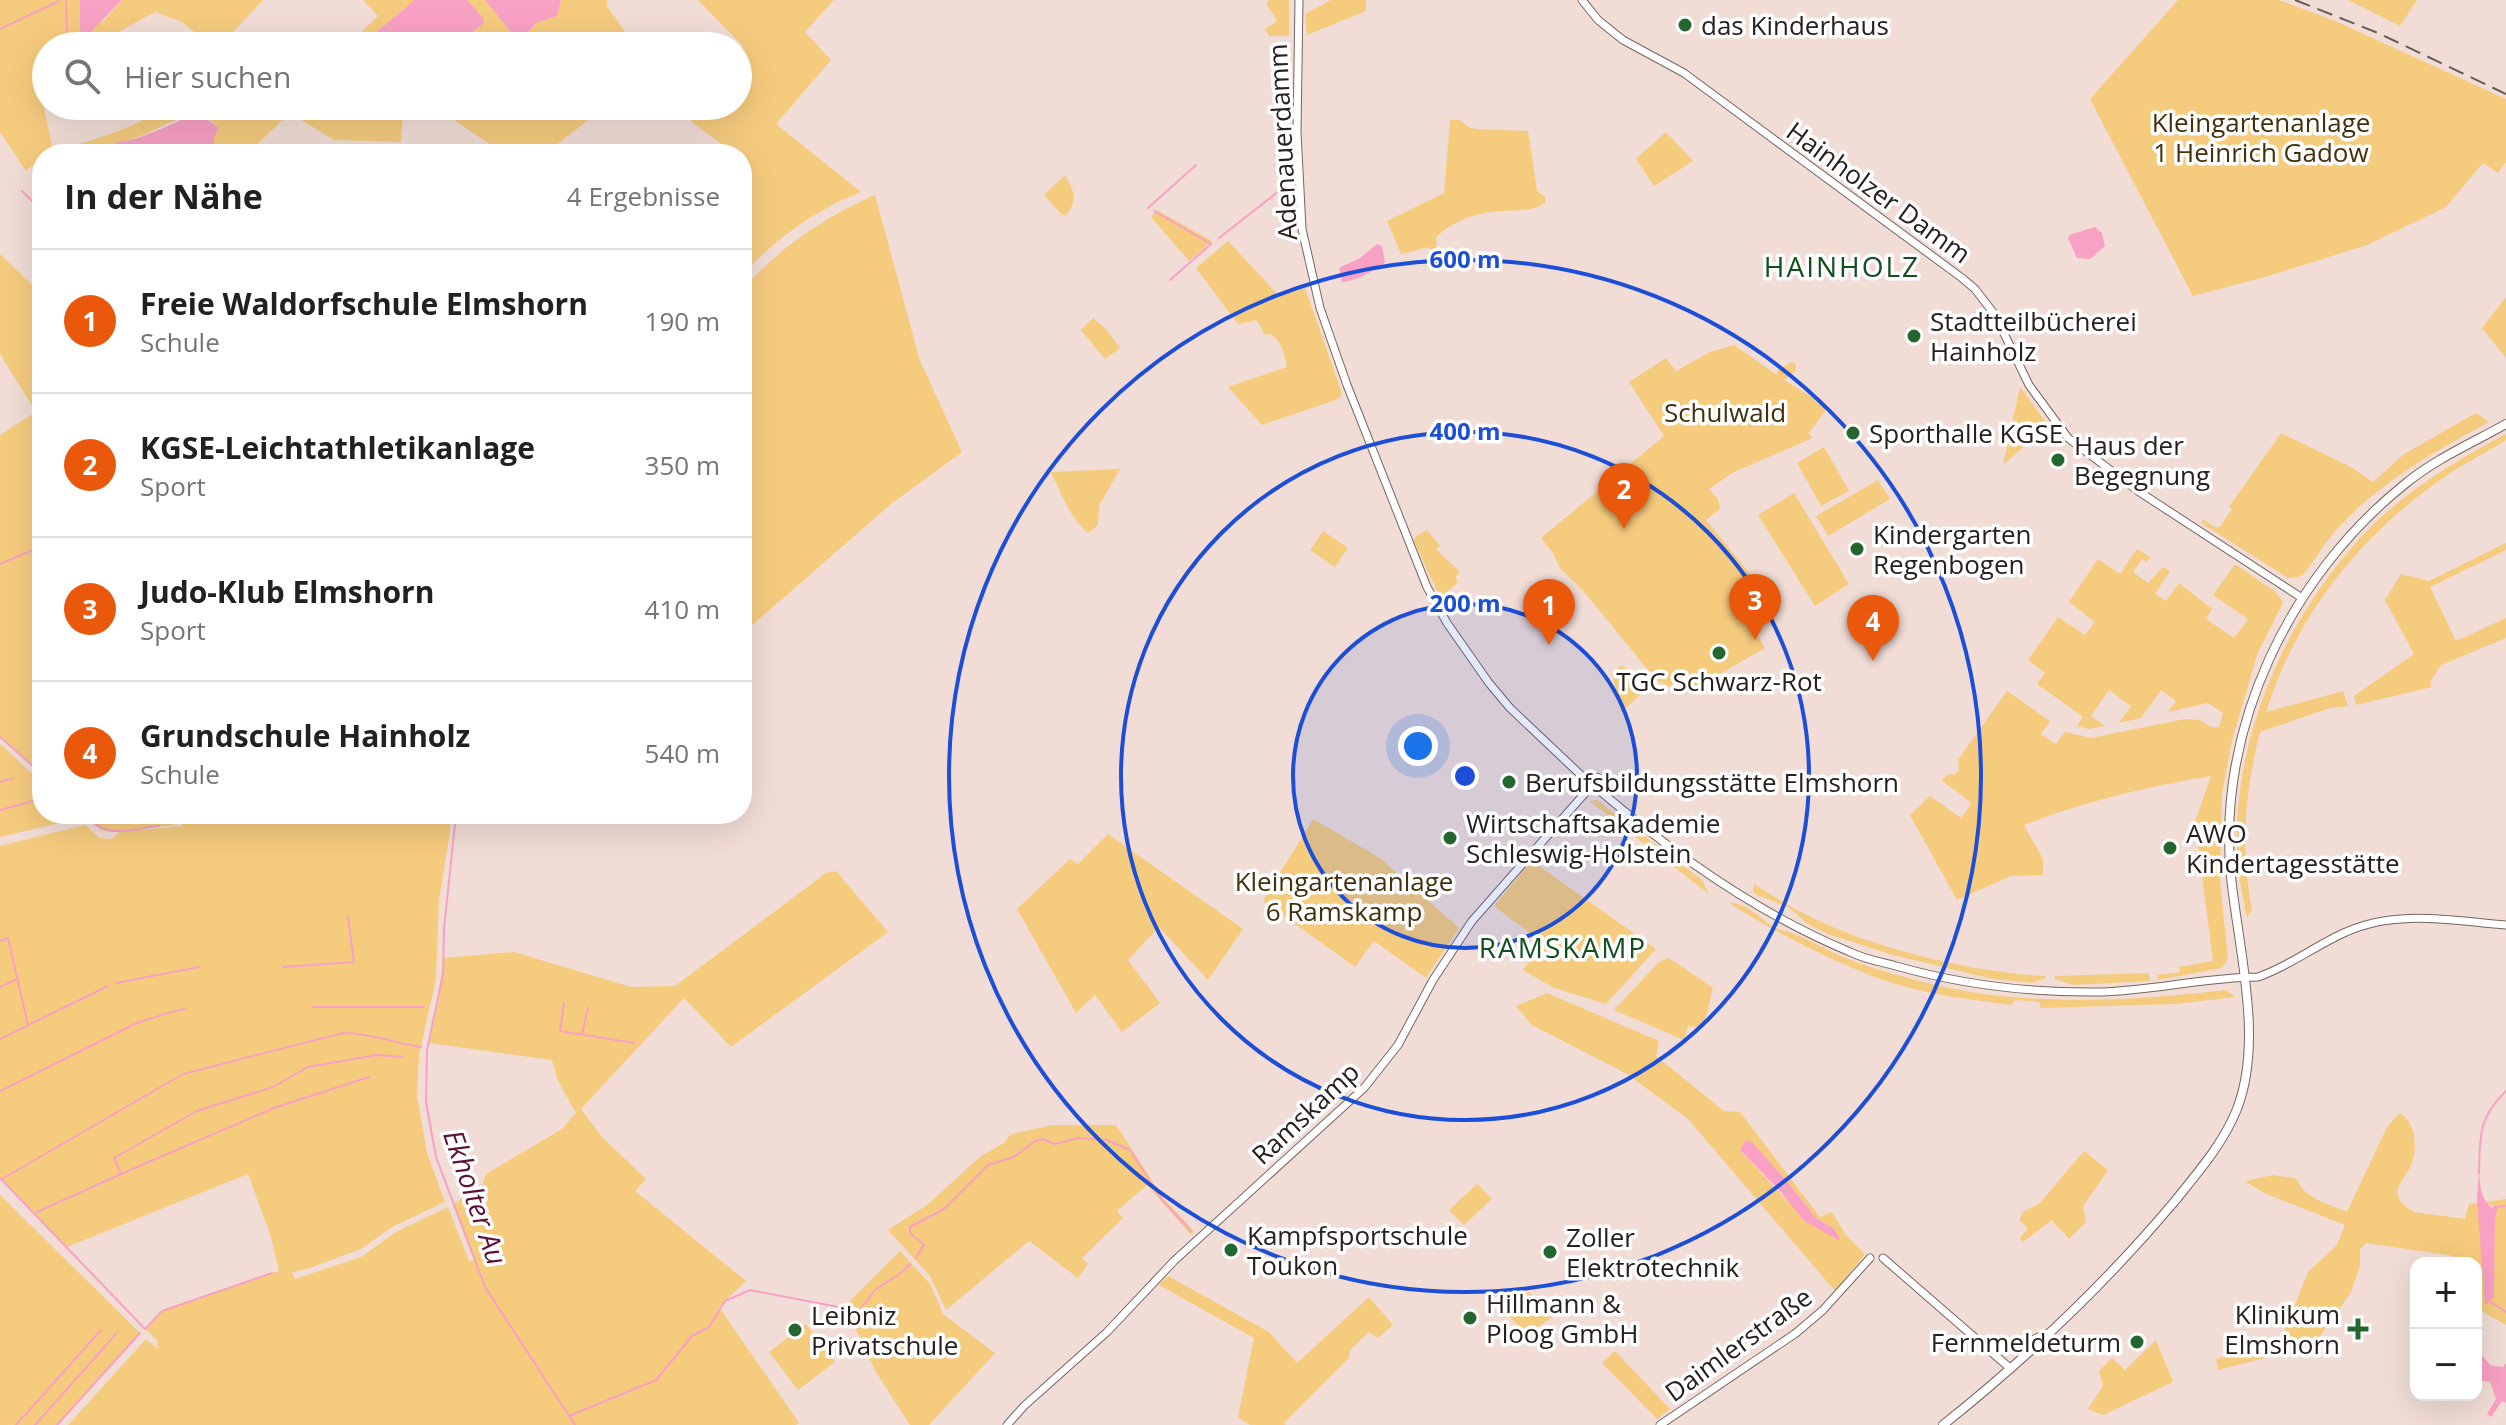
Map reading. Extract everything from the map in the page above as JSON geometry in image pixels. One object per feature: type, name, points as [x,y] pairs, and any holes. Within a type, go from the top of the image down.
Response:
[{"type":"main road","points":[[1943,1425],[2011,1369],[2157,1223],[2222,1140],[2237,1109],[2248,1069],[2249,1036],[2229,844],[2233,786],[2246,728],[2264,671],[2280,634],[2302,598],[2348,535],[2395,492],[2433,464],[2506,424]]},
{"type":"street","name":"Adenauerdamm","points":[[1300,0],[1297,132],[1302,229],[1320,308],[1427,587],[1447,623],[1510,708],[1585,779],[1593,776],[1599,778],[1602,784],[1600,791],[1670,846],[1779,918],[1852,954],[1922,973],[1988,986],[2036,991],[2103,992],[2258,977],[2278,970],[2346,932],[2381,921],[2423,918],[2506,925]]},
{"type":"street","name":"Hainholzer Damm","points":[[1582,0],[1598,20],[1623,40],[1684,73],[1962,278],[1995,315],[2029,385],[2067,437],[2138,491],[2302,598]]},
{"type":"street","points":[[1585,779],[1583,787],[1586,792],[1595,795],[1600,791]]},
{"type":"street","name":"Ramskamp","points":[[1007,1425],[1042,1389],[1107,1332],[1164,1271],[1364,1088],[1398,1045],[1433,980],[1472,921],[1586,792]]},
{"type":"street","name":"Daimlerstraße","points":[[1660,1425],[1810,1322],[1870,1258]]},
{"type":"street","points":[[1883,1258],[2011,1369]]},
{"type":"street","points":[[1980,1341],[2000,1349],[2011,1349],[2050,1332]]},
{"type":"green space","points":[[0,0],[80,0],[80,31],[104,21],[122,0],[263,0],[233,32],[194,32],[182,22],[155,12],[119,32],[32,32],[32,120],[47,120],[52,144],[32,144],[32,166],[26,171],[0,132]]},
{"type":"green space","points":[[363,0],[414,0],[376,32],[361,32],[378,16]]},
{"type":"green space","points":[[467,0],[485,0],[511,32],[473,32],[484,20]]},
{"type":"green space","points":[[561,0],[607,0],[607,6],[625,32],[528,32],[536,23],[556,16]]},
{"type":"green space","points":[[698,0],[834,0],[805,32],[831,60],[776,124],[861,192],[828,207],[797,227],[752,265],[752,144],[721,144],[691,120],[752,120],[752,32],[729,32]]},
{"type":"green space","points":[[1270,0],[1289,0],[1289,36],[1269,36],[1265,29],[1277,21],[1266,3]]},
{"type":"green space","points":[[1331,0],[1366,0],[1366,11],[1307,35],[1305,14]]},
{"type":"green space","name":"Kleingartenanlage 1 Heinrich Gadow","points":[[2178,0],[2279,0],[2333,20],[2506,99],[2506,162],[2498,173],[2483,163],[2446,207],[2367,245],[2193,296],[2090,99]]},
{"type":"green space","points":[[2348,0],[2417,0],[2400,26]]},
{"type":"green space","points":[[144,120],[176,120],[115,144],[79,144]]},
{"type":"green space","points":[[210,120],[283,120],[257,144],[205,144],[219,128]]},
{"type":"green space","points":[[301,120],[403,120],[401,142],[334,140]]},
{"type":"green space","points":[[454,120],[588,120],[558,144],[489,144]]},
{"type":"green space","points":[[1450,120],[1460,120],[1476,129],[1528,131],[1537,191],[1545,197],[1545,203],[1529,209],[1475,215],[1436,237],[1437,250],[1431,252],[1429,247],[1401,254],[1387,221],[1444,193]]},
{"type":"green space","points":[[1666,132],[1693,161],[1654,186],[1636,159]]},
{"type":"green space","points":[[1065,175],[1074,200],[1066,215],[1062,215],[1044,195]]},
{"type":"green space","points":[[875,195],[920,361],[962,452],[891,504],[752,625],[752,279],[803,235]]},
{"type":"green space","points":[[1157,210],[1212,241],[1189,261],[1151,217]]},
{"type":"green space","points":[[1228,241],[1277,294],[1305,288],[1341,390],[1342,395],[1336,400],[1262,425],[1228,387],[1287,367],[1278,341],[1271,334],[1265,335],[1257,320],[1238,324],[1196,268]]},
{"type":"green space","points":[[0,254],[32,285],[32,406],[0,354]]},
{"type":"green space","points":[[2506,297],[2506,358],[2482,328]]},
{"type":"green space","points":[[1093,318],[1120,348],[1105,359],[1081,330]]},
{"type":"green space","name":"Schulwald","points":[[1734,345],[1777,375],[1778,369],[1793,362],[1795,372],[1784,380],[1828,407],[1809,433],[1813,438],[1734,472],[1709,489],[1718,499],[1720,509],[1706,520],[1773,602],[1746,616],[1765,648],[1685,694],[1657,681],[1585,593],[1560,568],[1541,538],[1664,436],[1629,382],[1666,358],[1676,371],[1710,352]]},
{"type":"green space","points":[[2020,387],[2048,425],[2003,465]]},
{"type":"green space","points":[[2476,413],[2489,422],[2428,456],[2371,497],[2337,529],[2304,574],[2298,577],[2288,578],[2201,523],[2203,519],[2220,527],[2232,509],[2229,507],[2281,433],[2351,467],[2373,482],[2404,454]]},
{"type":"green space","points":[[32,415],[32,765],[0,737],[0,435]]},
{"type":"green space","points":[[2506,434],[2506,440],[2443,478],[2385,525],[2335,580],[2295,643],[2266,712],[2343,691],[2348,706],[2330,708],[2260,732],[2246,821],[2246,865],[2252,910],[2247,918],[2237,852],[2238,809],[2244,766],[2254,723],[2288,642],[2309,604],[2334,569],[2378,520],[2430,479]]},
{"type":"green space","points":[[1824,447],[1849,491],[1821,506],[1797,463]]},
{"type":"green space","points":[[1120,469],[1099,506],[1098,525],[1088,533],[1070,511],[1050,472]]},
{"type":"green space","points":[[1878,480],[1890,499],[1828,536],[1816,516]]},
{"type":"green space","points":[[1794,493],[1849,584],[1815,606],[1758,515]]},
{"type":"green space","points":[[1427,530],[1440,546],[1436,549],[1460,572],[1455,577],[1458,582],[1440,598],[1414,541],[1416,536]]},
{"type":"green space","points":[[1323,531],[1348,548],[1335,567],[1310,550]]},
{"type":"green space","points":[[2506,543],[2506,550],[2430,587],[2456,641],[2506,618],[2506,638],[2441,665],[2430,682],[2432,687],[2356,705],[2354,696],[2414,654],[2385,600],[2401,574],[2429,581]]},
{"type":"green space","points":[[2137,549],[2150,557],[2147,562],[2142,559],[2133,572],[2148,583],[2163,567],[2170,571],[2155,594],[2166,601],[2179,583],[2212,609],[2206,619],[2234,638],[2248,619],[2213,595],[2235,564],[2277,593],[2283,603],[2257,655],[2232,741],[2222,794],[2220,881],[2228,959],[2222,968],[2158,980],[2157,975],[2180,972],[2179,967],[2213,961],[2195,822],[2211,776],[2116,796],[2024,825],[2043,859],[2043,875],[2011,876],[1957,900],[1910,815],[1930,796],[1961,818],[1972,803],[1942,781],[1959,770],[1958,760],[2007,691],[2050,721],[2041,734],[2056,744],[2065,732],[2091,738],[2185,719],[2200,720],[2211,727],[2219,727],[2223,713],[2208,703],[2168,712],[2176,701],[2161,690],[2141,718],[2119,723],[2131,706],[2109,690],[2091,716],[2105,726],[2089,729],[2077,726],[2083,717],[2037,684],[2045,673],[2028,660],[2058,617],[2085,635],[2095,622],[2069,602],[2098,559],[2120,574]]},
{"type":"green space","points":[[1622,665],[1647,689],[1621,712],[1612,674]]},
{"type":"green space","points":[[0,744],[32,774],[32,824],[56,824],[0,837]]},
{"type":"green space","points":[[1597,800],[1702,880],[1709,894],[1589,801]]},
{"type":"green space","name":"Kleingartenanlage 6 Ramskamp","points":[[1313,819],[1380,858],[1459,928],[1426,978],[1374,941],[1355,967],[1263,901]]},
{"type":"green space","points":[[94,824],[175,825],[109,832]]},
{"type":"green space","points":[[450,824],[439,900],[436,979],[419,1055],[417,1095],[427,1153],[445,1202],[392,1227],[361,1249],[292,1272],[295,1279],[361,1257],[396,1232],[448,1207],[469,1261],[474,1260],[453,1204],[482,1187],[486,1174],[562,1129],[576,1113],[558,1081],[552,1060],[429,1043],[439,999],[443,958],[514,952],[631,987],[675,986],[826,873],[836,871],[888,932],[731,1047],[684,998],[581,1109],[602,1137],[646,1179],[635,1191],[746,1281],[719,1307],[799,1423],[68,1425],[146,1339],[158,1349],[157,1340],[145,1329],[162,1311],[279,1271],[271,1237],[248,1174],[67,1247],[0,1178],[0,846],[85,825],[99,838],[111,839],[120,832],[182,826]]},
{"type":"green space","points":[[1108,834],[1243,929],[1208,980],[1159,927],[1128,960],[1160,1003],[1122,1032],[1095,995],[1076,1013],[1017,909],[1070,859],[1078,864]]},
{"type":"green space","points":[[1532,861],[1656,949],[1606,1004],[1554,988],[1523,970],[1543,943],[1494,906]]},
{"type":"green space","points":[[1754,884],[1833,927],[1892,948],[1956,964],[2046,978],[2032,983],[1993,979],[1893,955],[1828,934],[1808,924],[1788,907],[1757,895],[1753,892]]},
{"type":"green space","points":[[1729,903],[1742,906],[1770,925],[1805,938],[1837,955],[1951,988],[1990,995],[2069,1000],[2226,990],[2235,997],[2177,1004],[2041,1008],[2039,1002],[2015,1000],[2011,1005],[1940,995],[1888,982],[1854,969],[1781,933]]},
{"type":"green space","points":[[1669,958],[1713,988],[1703,1028],[1688,1026],[1684,1040],[1614,1010],[1659,962]]},
{"type":"green space","points":[[2149,973],[2150,981],[2073,985],[2055,979],[2055,976]]},
{"type":"green space","points":[[1547,993],[1659,1041],[1656,1056],[1724,1111],[1740,1112],[1820,1217],[1832,1212],[1845,1234],[1865,1254],[1835,1291],[1688,1119],[1627,1074],[1532,1025],[1516,1006]],"holes":[[[1740,1150],[1760,1152],[1816,1218],[1833,1228],[1834,1238],[1788,1202]]]},
{"type":"green space","points":[[2400,1113],[2413,1131],[2414,1156],[2398,1188],[2398,1197],[2414,1212],[2465,1219],[2469,1204],[2478,1203],[2480,1225],[2495,1216],[2498,1209],[2485,1202],[2506,1199],[2506,1325],[2482,1311],[2482,1257],[2454,1257],[2366,1243],[2360,1249],[2360,1266],[2351,1292],[2317,1341],[2297,1350],[2218,1370],[2216,1359],[2277,1339],[2284,1333],[2308,1272],[2337,1245],[2345,1225],[2264,1193],[2245,1181],[2274,1175],[2297,1179],[2311,1196],[2347,1212],[2387,1127]]},
{"type":"green space","points":[[1052,1125],[1116,1125],[1164,1199],[1194,1231],[1191,1235],[1147,1185],[1117,1211],[1123,1218],[1082,1258],[1088,1264],[1078,1278],[1029,1241],[946,1310],[930,1276],[888,1230],[927,1205],[981,1156],[1004,1143],[1011,1134]]},
{"type":"green space","points":[[2084,1151],[2108,1170],[2083,1206],[2086,1222],[2069,1239],[2052,1220],[2023,1242],[2020,1238],[2028,1228],[2019,1220],[2024,1211],[2039,1204]]},
{"type":"green space","points":[[1477,1184],[1492,1199],[1464,1225],[1449,1210]]},
{"type":"green space","points":[[0,1195],[140,1333],[57,1425],[0,1425]]},
{"type":"green space","points":[[900,1251],[930,1284],[943,1314],[995,1353],[929,1425],[910,1425],[876,1372],[845,1306]]},
{"type":"green space","points":[[1168,1276],[1269,1332],[1297,1363],[1369,1297],[1393,1325],[1378,1338],[1369,1332],[1350,1350],[1349,1358],[1284,1423],[1286,1425],[1250,1425],[1238,1417],[1254,1338],[1159,1285]]},
{"type":"green space","points":[[1529,1292],[1552,1317],[1527,1335],[1505,1312]]},
{"type":"green space","points":[[806,1324],[835,1362],[798,1390],[769,1352]]},
{"type":"green space","points":[[2156,1340],[2173,1382],[2103,1415],[2088,1409],[2103,1386],[2099,1371],[2112,1358],[2125,1370]]},
{"type":"green space","points":[[1615,1351],[1670,1409],[1657,1419],[1602,1363]]},
{"type":"shaded area","points":[[80,0],[122,0],[91,32],[80,31]]},
{"type":"shaded area","points":[[414,0],[467,0],[484,19],[483,24],[472,32],[376,32]]},
{"type":"shaded area","points":[[485,0],[561,0],[557,16],[536,23],[528,32],[511,32]]},
{"type":"shaded area","points":[[208,120],[219,128],[214,144],[115,144],[139,138],[179,121]]},
{"type":"shaded area","points":[[2095,227],[2102,233],[2105,246],[2090,259],[2077,258],[2068,238]]},
{"type":"shaded area","points":[[1377,244],[1382,246],[1385,262],[1365,275],[1342,282],[1339,268],[1360,258]]},
{"type":"shaded area","points":[[1746,1140],[1752,1142],[1816,1218],[1833,1228],[1840,1238],[1838,1240],[1804,1221],[1740,1150]]},
{"type":"shaded area","points":[[2479,1170],[2483,1196],[2492,1208],[2496,1205],[2498,1209],[2495,1216],[2494,1297],[2485,1305],[2482,1257],[2477,1200]]},
{"type":"shaded area","points":[[2482,1355],[2490,1365],[2503,1367],[2506,1363],[2506,1403],[2502,1401],[2491,1417],[2487,1414],[2496,1399],[2490,1382],[2482,1381]]},
{"type":"waterway","points":[[66,0],[67,32]]},
{"type":"waterway","points":[[0,29],[59,1]]},
{"type":"waterway","points":[[1148,208],[1196,165]]},
{"type":"waterway","points":[[1219,238],[1284,187]]},
{"type":"waterway","points":[[22,191],[32,201]]},
{"type":"waterway","points":[[1154,211],[1211,244],[1170,280]]},
{"type":"waterway","points":[[0,564],[32,550]]},
{"type":"waterway","points":[[0,737],[32,765]]},
{"type":"waterway","points":[[0,782],[13,778]]},
{"type":"waterway","points":[[0,810],[32,801]]},
{"type":"waterway","points":[[96,824],[118,831],[159,826]]},
{"type":"waterway","name":"Ekholter Au","points":[[455,824],[444,929],[443,974],[427,1050],[426,1102],[436,1157],[485,1287],[575,1425]]},
{"type":"waterway","points":[[283,967],[354,962],[348,917]]},
{"type":"waterway","points":[[0,941],[8,938],[28,1025]]},
{"type":"waterway","points":[[116,983],[199,967]]},
{"type":"waterway","points":[[0,987],[17,979]]},
{"type":"waterway","points":[[0,1039],[108,986]]},
{"type":"waterway","points":[[564,1003],[560,1031],[634,1043]]},
{"type":"waterway","points":[[313,1007],[424,1007]]},
{"type":"waterway","points":[[582,1034],[588,1008]]},
{"type":"waterway","points":[[0,1091],[137,1023],[185,1009]]},
{"type":"waterway","points":[[2,1179],[183,1074],[343,1033],[421,1047]]},
{"type":"waterway","points":[[37,1212],[121,1174],[114,1158],[197,1111],[273,1087],[308,1067],[377,1055],[403,1057]]},
{"type":"waterway","points":[[121,1174],[274,1108],[369,1077]]},
{"type":"waterway","points":[[2479,1173],[2482,1128],[2490,1110],[2506,1091]]},
{"type":"waterway","points":[[916,1258],[924,1245],[910,1233],[910,1227],[944,1209],[988,1165],[1014,1157],[1035,1141],[1043,1139],[1055,1144],[1078,1138],[1107,1140],[1130,1150],[1162,1200],[1191,1231]]},
{"type":"waterway","points":[[0,1178],[145,1329],[162,1311],[272,1273]]},
{"type":"waterway","points":[[2497,1207],[2506,1206]]},
{"type":"waterway","points":[[569,1416],[656,1380],[692,1336],[709,1327],[725,1301],[750,1290],[859,1311],[876,1289],[910,1264]]},
{"type":"waterway","points":[[2490,1302],[2506,1312]]},
{"type":"waterway","points":[[16,1425],[101,1330]]},
{"type":"waterway","points":[[57,1425],[140,1333]]},
{"type":"waterway","points":[[35,1425],[116,1334]]},
{"type":"railway","points":[[2295,0],[2378,33],[2506,94]]},
{"type":"place","name":"das Kinderhaus","points":[[1685,25]]},
{"type":"place","name":"Stadtteilbücherei Hainholz","points":[[1914,336]]},
{"type":"place","name":"Sporthalle KGSE","points":[[1853,433]]},
{"type":"place","name":"Haus der Begegnung","points":[[2058,460]]},
{"type":"place","name":"KGSE-Leichtathletikanlage","points":[[1624,529]]},
{"type":"place","name":"Kindergarten Regenbogen","points":[[1857,549]]},
{"type":"place","name":"Judo-Klub Elmshorn","points":[[1755,640]]},
{"type":"place","name":"Freie Waldorfschule Elmshorn","points":[[1549,645]]},
{"type":"place","name":"TGC Schwarz-Rot","points":[[1719,653]]},
{"type":"place","name":"Grundschule Hainholz","points":[[1873,661]]},
{"type":"place","name":"Berufsbildungsstätte Elmshorn","points":[[1509,782]]},
{"type":"place","name":"Wirtschaftsakademie Schleswig-Holstein","points":[[1450,838]]},
{"type":"place","name":"AWO Kindertagesstätte","points":[[2170,848]]},
{"type":"place","name":"Kampfsportschule Toukon","points":[[1231,1250]]},
{"type":"place","name":"Zoller Elektrotechnik","points":[[1550,1252]]},
{"type":"place","name":"Hillmann & Ploog GmbH","points":[[1470,1318]]},
{"type":"place","name":"Klinikum Elmshorn","points":[[2358,1329]]},
{"type":"place","name":"Leibniz Privatschule","points":[[795,1330]]},
{"type":"place","name":"Fernmeldeturm","points":[[2137,1342]]},
{"type":"district","name":"HAINHOLZ","points":[[1842,266]]},
{"type":"district","name":"RAMSKAMP","points":[[1563,947]]}]
